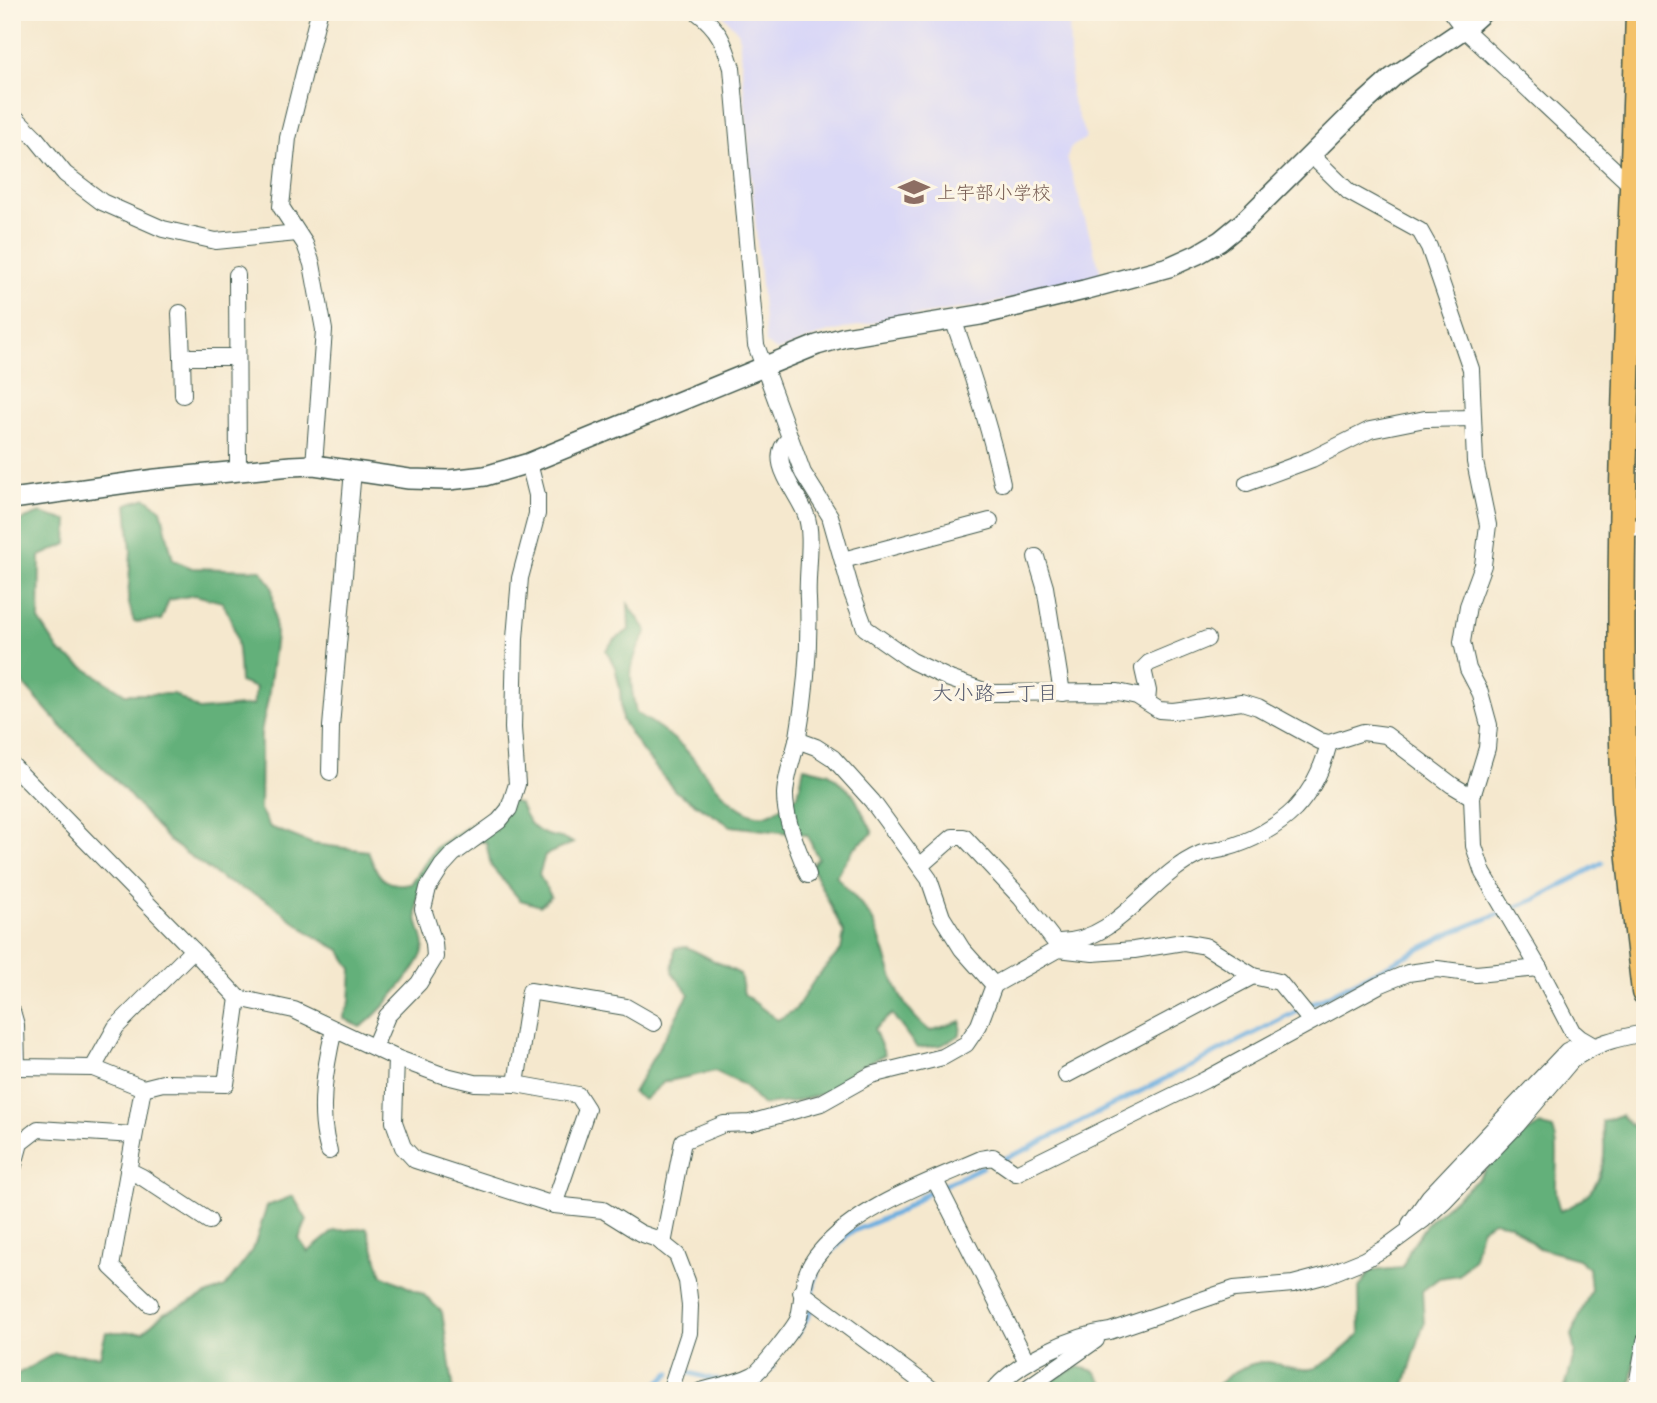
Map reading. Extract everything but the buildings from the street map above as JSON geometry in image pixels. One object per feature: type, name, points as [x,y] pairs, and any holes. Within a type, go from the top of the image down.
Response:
[{"type":"highway","points":[[1639,12],[1634,188],[1638,257],[1633,527],[1621,663],[1624,779],[1645,992]]},
{"type":"street","points":[[314,465],[324,330],[312,264],[305,244],[281,207],[288,138],[319,12]]},
{"type":"street","points":[[696,12],[708,21],[723,39],[732,68],[756,345],[803,473],[830,516],[865,628],[912,661],[990,694],[1118,692],[1137,696],[1159,710],[1173,711],[1242,702],[1258,707],[1320,741],[1329,743],[1363,732],[1386,735],[1472,797]]},
{"type":"street","points":[[1451,12],[1464,29],[1634,188]]},
{"type":"street","points":[[12,499],[156,479],[314,465],[410,479],[449,480],[485,476],[529,463],[765,366],[845,337],[980,315],[1169,267],[1220,241],[1393,77],[1464,29],[1483,12]]},
{"type":"street","points":[[12,119],[18,120],[34,136],[65,174],[102,202],[163,229],[216,241],[297,233]]},
{"type":"street","points":[[1311,155],[1349,192],[1420,231],[1429,247],[1471,369],[1475,463],[1488,525],[1483,565],[1468,606],[1462,642],[1468,669],[1480,692],[1489,725],[1487,748],[1472,797],[1474,846],[1483,873],[1539,968],[1572,1031],[1592,1045]]},
{"type":"street","points":[[237,275],[239,471]]},
{"type":"street","points":[[180,313],[183,395]]},
{"type":"street","points":[[953,319],[975,381],[1002,483]]},
{"type":"street","points":[[182,357],[237,358]]},
{"type":"street","points":[[1247,483],[1312,459],[1370,430],[1425,419],[1473,418]]},
{"type":"street","points":[[789,439],[783,444],[780,453],[781,466],[807,517],[809,624],[808,665],[797,740],[785,792],[788,824],[808,875]]},
{"type":"street","points":[[374,1047],[387,1016],[419,983],[435,957],[434,943],[423,909],[428,888],[442,866],[453,855],[499,821],[509,809],[517,783],[513,728],[515,638],[520,578],[537,514],[537,495],[529,463]]},
{"type":"street","points":[[330,772],[331,727],[353,470]]},
{"type":"street","points":[[843,560],[990,521]]},
{"type":"street","points":[[1036,557],[1045,587],[1062,693]]},
{"type":"street","points":[[1147,701],[1148,691],[1143,669],[1149,663],[1207,639]]},
{"type":"street","points":[[797,740],[816,747],[833,758],[872,801],[929,879],[942,917],[962,950],[994,985]]},
{"type":"street","points":[[663,1244],[683,1142],[724,1124],[750,1123],[821,1103],[871,1076],[943,1057],[966,1044],[979,1025],[994,985],[1057,945],[1072,942],[1123,916],[1151,887],[1200,854],[1229,848],[1276,824],[1295,808],[1313,784],[1325,760],[1329,743]]},
{"type":"street","points":[[12,765],[238,998],[294,1010],[396,1058],[442,1075],[475,1083],[516,1084],[578,1095],[587,1109],[554,1205]]},
{"type":"street","points":[[920,866],[953,837],[964,837],[1021,898],[1057,945],[1093,953],[1183,942],[1205,946],[1253,976],[1279,982],[1311,1021]]},
{"type":"street","points":[[93,1068],[116,1027],[193,950]]},
{"type":"street","points":[[701,1391],[755,1374],[799,1320],[806,1270],[838,1233],[860,1218],[935,1180],[981,1159],[993,1157],[1016,1172],[1205,1080],[1379,985],[1408,973],[1437,969],[1476,974],[1539,968]]},
{"type":"street","points":[[1066,1075],[1253,976]]},
{"type":"street","points":[[516,1084],[530,991],[626,1007],[654,1023]]},
{"type":"street","points":[[12,1011],[16,1025],[17,1067],[93,1068],[143,1088],[163,1083],[226,1084],[238,998]]},
{"type":"street","points":[[328,1152],[323,1132],[323,1107],[334,1029]]},
{"type":"street","points":[[993,1391],[1027,1362],[1090,1333],[1110,1331],[1234,1289],[1293,1284],[1327,1275],[1364,1260],[1404,1234],[1429,1197],[1567,1051],[1580,1045],[1645,1034]]},
{"type":"street","points":[[396,1058],[394,1122],[403,1147],[415,1160],[554,1205],[603,1210],[663,1244],[677,1255],[687,1280],[689,1333],[670,1391]]},
{"type":"street","points":[[143,1088],[111,1267],[150,1304]]},
{"type":"street","points":[[12,1171],[20,1143],[38,1129],[134,1135]]},
{"type":"street","points":[[128,1170],[209,1221]]},
{"type":"street","points":[[935,1180],[1027,1362]]},
{"type":"street","points":[[801,1292],[934,1391]]},
{"type":"street","points":[[1023,1391],[1110,1331]]},
{"type":"street","points":[[1636,1391],[1645,1340]]},
{"type":"shaded area","name":"上宇部小学校","points":[[720,12],[1069,12],[1071,96],[1086,138],[1070,148],[1067,158],[1102,277],[985,305],[886,320],[825,333],[777,351],[766,344],[739,33]]},
{"type":"green space","points":[[146,498],[161,509],[173,560],[192,568],[261,570],[272,586],[276,635],[261,732],[260,810],[270,827],[313,844],[368,851],[382,878],[401,884],[411,884],[436,847],[485,816],[502,797],[520,804],[528,820],[539,831],[573,843],[545,855],[539,875],[551,896],[540,906],[520,900],[491,866],[486,842],[463,841],[444,857],[429,872],[419,890],[417,915],[424,943],[422,955],[397,990],[376,1014],[360,1027],[343,1018],[350,1002],[352,969],[340,950],[314,936],[265,899],[223,880],[168,840],[123,788],[60,725],[12,671],[12,524],[40,513],[68,521],[67,544],[40,556],[39,620],[60,652],[125,694],[174,694],[199,710],[253,705],[256,688],[240,682],[234,631],[222,602],[195,595],[169,600],[161,620],[134,622],[128,600],[131,550],[127,504]]},
{"type":"green space","points":[[628,604],[647,631],[631,670],[636,713],[684,748],[731,801],[753,814],[765,815],[774,812],[798,795],[804,767],[829,773],[853,794],[873,833],[854,848],[836,876],[871,917],[899,994],[907,1007],[930,1031],[961,1021],[960,1035],[942,1045],[917,1048],[892,1014],[874,1029],[885,1055],[857,1068],[826,1093],[792,1102],[762,1105],[744,1085],[715,1071],[664,1082],[644,1100],[633,1093],[689,994],[672,972],[675,948],[687,947],[740,974],[744,994],[777,1020],[795,1010],[815,979],[841,950],[844,933],[811,866],[818,858],[807,835],[731,826],[675,791],[642,751],[622,720],[620,688],[615,667],[606,650],[613,641],[629,630]]},
{"type":"green space","points":[[1621,1115],[1638,1131],[1645,1146],[1645,1302],[1630,1391],[1564,1391],[1575,1352],[1571,1335],[1591,1290],[1589,1268],[1578,1259],[1539,1248],[1510,1224],[1493,1221],[1481,1229],[1474,1258],[1459,1275],[1439,1278],[1422,1291],[1424,1323],[1403,1391],[1210,1391],[1229,1375],[1251,1364],[1268,1362],[1311,1369],[1337,1355],[1360,1334],[1359,1288],[1370,1271],[1402,1268],[1411,1247],[1428,1222],[1477,1180],[1507,1145],[1540,1125],[1553,1129],[1556,1139],[1556,1191],[1560,1211],[1574,1205],[1594,1187],[1599,1176],[1604,1151],[1602,1122]]},
{"type":"green space","points":[[293,1196],[307,1220],[299,1239],[308,1252],[334,1231],[367,1228],[382,1275],[423,1294],[442,1312],[454,1391],[12,1391],[12,1377],[55,1353],[100,1356],[106,1332],[143,1332],[164,1313],[225,1287],[253,1250],[267,1206]]},
{"type":"green space","points":[[1078,1367],[1095,1371],[1108,1391],[1035,1391],[1042,1384]]},
{"type":"waterway","points":[[1001,1160],[1453,932],[1534,900],[1602,863]]},
{"type":"waterway","points":[[797,1335],[811,1311],[814,1282],[821,1263],[849,1233],[901,1211],[925,1194],[982,1167]]},
{"type":"waterway","points":[[736,1386],[742,1389],[757,1386],[772,1367]]},
{"type":"waterway","points":[[679,1370],[720,1381]]},
{"type":"waterway","points":[[653,1391],[670,1373]]},
{"type":"place","name":"上宇部小学校","points":[[914,192]]},
{"type":"district","name":"大小路一丁目","points":[[995,693]]}]
